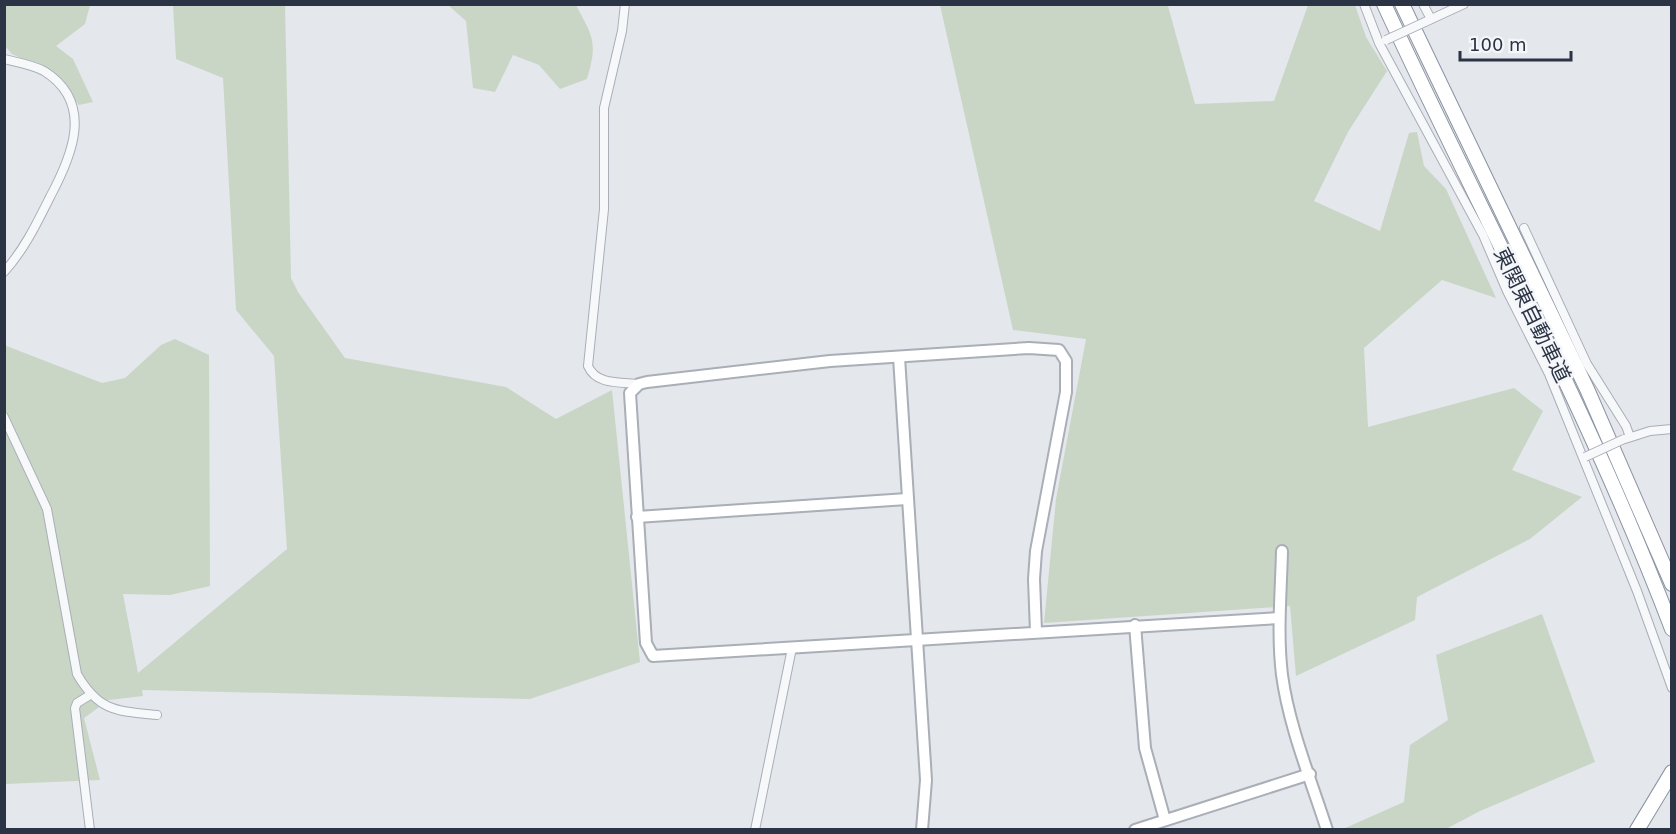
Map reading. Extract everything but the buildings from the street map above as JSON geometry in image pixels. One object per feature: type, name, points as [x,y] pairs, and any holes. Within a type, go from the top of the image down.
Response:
[{"type":"highway","name":"東関東自動車道","points":[[1384,4],[1571,396],[1634,536],[1671,629]]},
{"type":"highway","name":"東関東自動車道","points":[[1402,4],[1587,389],[1671,584]]},
{"type":"highway","points":[[1637,830],[1671,772]]},
{"type":"street","points":[[625,4],[622,31],[604,108],[604,209],[588,366],[592,374],[602,380],[639,384],[830,361],[1051,348],[1064,355],[1066,392],[1036,551],[1034,606],[1036,632]]},
{"type":"street","points":[[1364,4],[1494,258],[1507,291],[1549,374],[1637,591],[1671,688]]},
{"type":"street","points":[[1423,4],[1428,20]]},
{"type":"street","points":[[1382,41],[1464,4]]},
{"type":"street","points":[[4,59],[42,70],[54,79],[66,94],[75,114],[76,127],[72,145],[56,187],[30,236],[4,272]]},
{"type":"street","points":[[1524,228],[1587,364],[1626,426],[1627,438]]},
{"type":"street","points":[[898,357],[926,780],[922,830]]},
{"type":"street","points":[[639,384],[633,388],[630,399],[646,643],[653,656],[1279,618]]},
{"type":"street","points":[[4,417],[47,509],[78,674],[90,695],[113,709],[157,715]]},
{"type":"street","points":[[1583,458],[1627,438],[1650,431],[1671,429]]},
{"type":"street","points":[[637,516],[907,499]]},
{"type":"street","points":[[1282,551],[1279,618],[1282,675],[1327,830]]},
{"type":"street","points":[[1135,625],[1143,737],[1166,820]]},
{"type":"street","points":[[754,830],[792,648]]},
{"type":"street","points":[[90,695],[77,703],[75,708],[90,830]]},
{"type":"street","points":[[1135,830],[1310,774]]},
{"type":"green space","points":[[1158,4],[1168,6],[1195,104],[1274,101],[1308,5],[1355,5],[1366,37],[1387,71],[1348,132],[1314,201],[1380,231],[1409,133],[1417,132],[1424,166],[1446,189],[1496,298],[1442,280],[1364,348],[1368,427],[1514,388],[1543,411],[1512,470],[1582,497],[1530,539],[1417,597],[1415,620],[1296,676],[1290,606],[1044,623],[1056,499],[1086,339],[1013,330],[940,5]]},
{"type":"green space","points":[[4,5],[90,5],[85,24],[56,46],[73,59],[93,102],[79,105],[55,74],[12,54],[5,46]]},
{"type":"green space","points":[[173,5],[285,5],[291,278],[298,292],[345,358],[506,387],[556,419],[612,390],[640,662],[530,699],[142,690],[143,696],[109,700],[84,718],[100,780],[5,784],[4,345],[102,383],[125,378],[161,345],[175,339],[209,355],[210,586],[170,595],[123,594],[138,673],[287,549],[274,356],[236,310],[223,78],[176,59]]},
{"type":"green space","points":[[448,5],[576,5],[592,40],[592,56],[587,79],[560,89],[539,65],[513,55],[495,92],[473,88],[466,21]]},
{"type":"green space","points":[[1542,614],[1595,762],[1480,811],[1446,829],[1343,829],[1404,802],[1410,745],[1448,720],[1436,655]]}]
